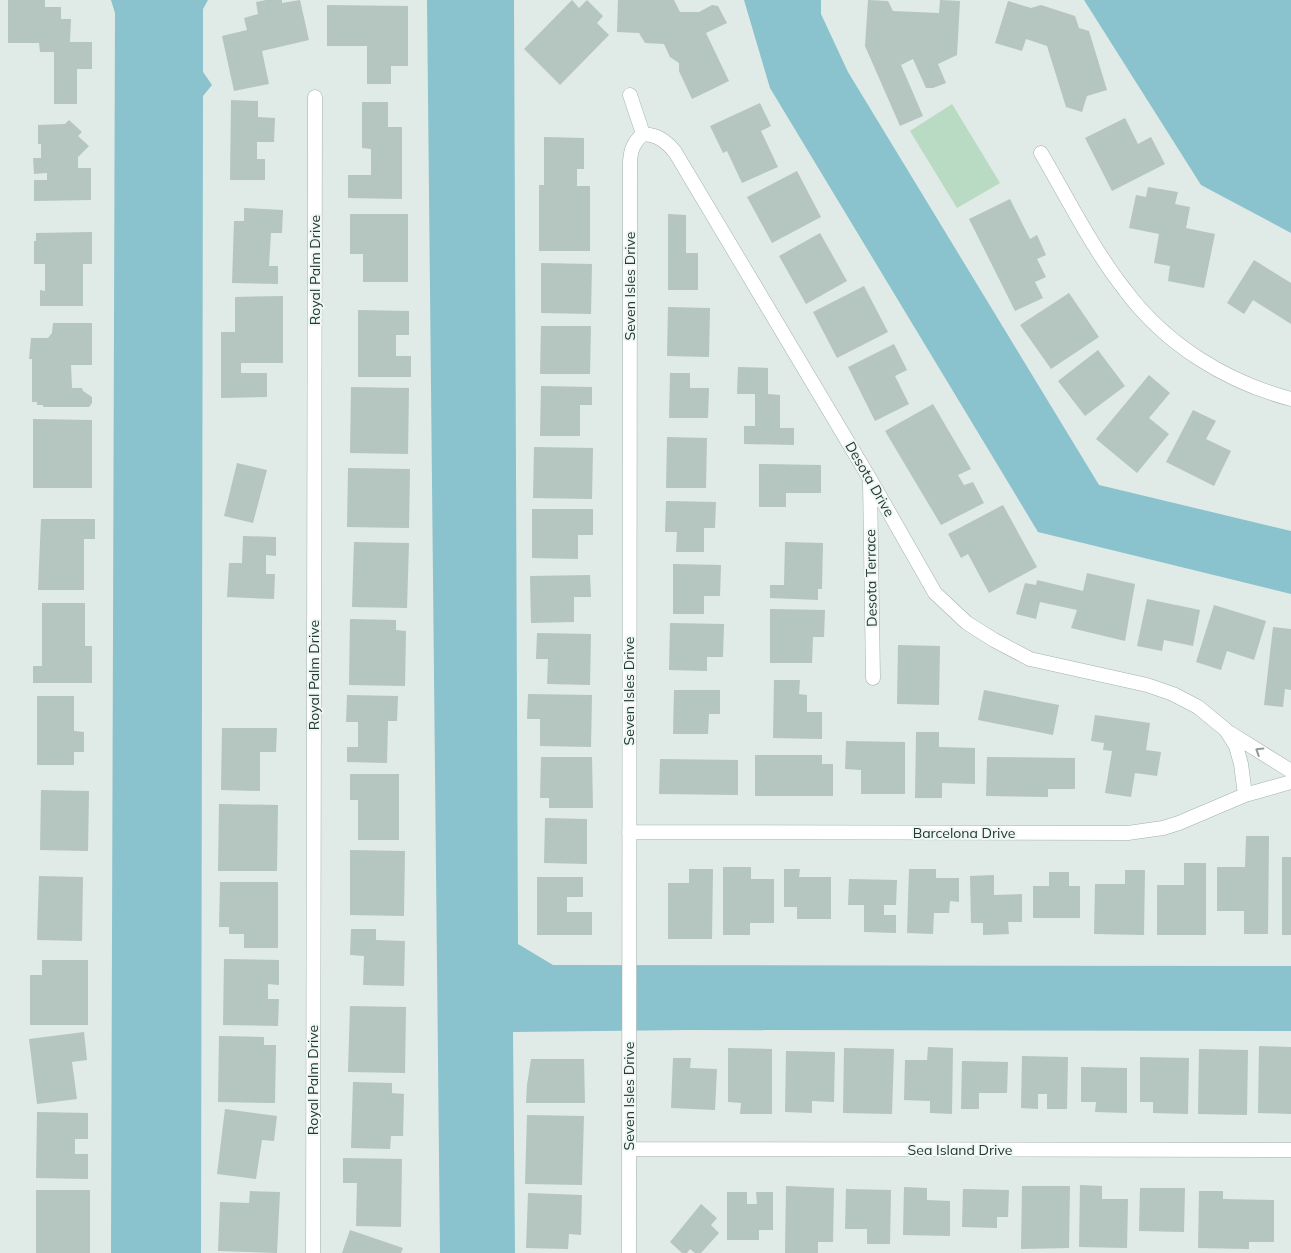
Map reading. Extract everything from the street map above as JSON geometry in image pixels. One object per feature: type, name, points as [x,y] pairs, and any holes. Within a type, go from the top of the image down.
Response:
[{"type":"street","points":[[630,95],[644,134]]},
{"type":"street","name":"Royal Palm Drive","points":[[313,1253],[316,96]]},
{"type":"street","name":"Desota Drive","points":[[644,134],[657,136],[675,152],[870,479],[935,593],[967,624],[1030,658],[1134,681],[1173,694],[1198,707],[1226,730],[1291,771]]},
{"type":"street","name":"Seven Isles Drive","points":[[628,1253],[630,161],[631,150],[637,140],[644,134]]},
{"type":"street","points":[[1041,153],[1112,273],[1154,324],[1188,351],[1225,374],[1264,391],[1291,399]]},
{"type":"street","name":"Desota Terrace","points":[[870,479],[873,678]]},
{"type":"street","name":"Desota Drive","points":[[1226,730],[1239,754],[1245,795]]},
{"type":"street","name":"Barcelona Drive","points":[[629,832],[1128,833],[1163,828],[1180,823],[1245,795],[1291,782]]},
{"type":"street","name":"Sea Island Drive","points":[[629,1150],[1291,1150]]},
{"type":"green space","points":[[952,104],[1000,183],[957,208],[910,131]]},
{"type":"water","points":[[111,0],[208,0],[203,9],[203,72],[212,85],[203,96],[201,1253],[111,1253],[115,13]]},
{"type":"water","points":[[427,0],[514,0],[518,944],[553,965],[1291,966],[1291,1031],[688,1030],[513,1032],[515,1253],[440,1253]]},
{"type":"water","points":[[744,0],[821,0],[821,14],[848,72],[1099,485],[1291,531],[1291,594],[1038,532],[770,88]]},
{"type":"water","points":[[1084,0],[1291,0],[1291,233],[1201,185]]},
{"type":"building","points":[[8,0],[45,0],[45,7],[61,7],[61,19],[71,19],[70,42],[92,42],[92,69],[77,69],[77,104],[54,104],[54,52],[40,52],[39,43],[8,43]]},
{"type":"building","points":[[282,0],[282,3],[300,0],[309,40],[262,51],[269,84],[234,91],[222,36],[247,30],[244,18],[258,14],[256,2]]},
{"type":"building","points":[[572,0],[579,8],[587,0],[603,16],[597,23],[609,35],[560,85],[524,49]]},
{"type":"building","points":[[618,0],[674,0],[680,12],[699,12],[712,5],[718,6],[727,23],[706,33],[729,81],[692,99],[679,71],[679,63],[670,57],[664,44],[645,43],[639,33],[617,32]]},
{"type":"building","points":[[868,0],[888,1],[893,11],[939,13],[940,0],[960,1],[957,55],[938,64],[946,83],[933,88],[926,88],[913,59],[901,65],[923,116],[900,126],[865,46]]},
{"type":"building","points":[[1008,1],[1031,8],[1041,5],[1075,16],[1079,28],[1089,31],[1107,90],[1087,96],[1082,112],[1066,107],[1047,46],[1026,39],[1022,51],[995,43]]},
{"type":"building","points":[[327,5],[408,6],[408,66],[391,66],[391,84],[367,84],[367,46],[327,46]]},
{"type":"building","points":[[231,100],[258,101],[258,117],[275,118],[274,142],[257,142],[257,159],[265,159],[265,180],[230,180]]},
{"type":"building","points":[[362,102],[388,102],[388,127],[402,127],[402,199],[348,198],[348,175],[371,175],[371,149],[362,148]]},
{"type":"building","points":[[760,103],[771,126],[761,131],[778,167],[742,183],[727,151],[723,153],[710,126]]},
{"type":"building","points":[[1125,118],[1138,144],[1151,137],[1165,164],[1112,191],[1085,138]]},
{"type":"building","points":[[69,120],[82,132],[78,136],[89,146],[78,157],[78,168],[91,168],[91,200],[34,201],[34,180],[47,180],[47,173],[34,174],[33,158],[41,158],[41,144],[38,144],[38,125],[65,124]]},
{"type":"building","points":[[544,137],[584,138],[584,169],[577,169],[577,186],[590,186],[590,251],[539,251],[539,185],[544,185]]},
{"type":"building","points":[[797,171],[821,217],[772,243],[747,197]]},
{"type":"building","points":[[1148,187],[1178,192],[1175,204],[1190,207],[1186,228],[1215,234],[1204,288],[1168,281],[1170,266],[1154,263],[1159,234],[1129,228],[1136,195],[1146,197]]},
{"type":"building","points":[[1010,199],[1030,239],[1037,235],[1046,255],[1037,259],[1046,277],[1035,282],[1043,298],[1015,311],[969,219]]},
{"type":"building","points":[[244,208],[283,210],[282,233],[271,233],[269,266],[278,266],[278,284],[232,283],[234,221],[244,221]]},
{"type":"building","points":[[350,214],[408,214],[408,282],[363,282],[363,254],[350,254]]},
{"type":"building","points":[[668,214],[686,215],[686,253],[698,253],[698,290],[668,290]]},
{"type":"building","points":[[92,232],[92,264],[83,264],[83,306],[40,306],[40,290],[45,291],[45,264],[34,264],[36,233]]},
{"type":"building","points":[[820,233],[847,281],[806,304],[779,256]]},
{"type":"building","points":[[1254,260],[1291,283],[1291,324],[1253,300],[1244,314],[1227,303]]},
{"type":"building","points":[[541,263],[592,264],[591,314],[541,313]]},
{"type":"building","points":[[864,286],[888,332],[837,358],[813,312]]},
{"type":"building","points":[[1069,293],[1099,337],[1051,369],[1020,325]]},
{"type":"building","points":[[283,296],[283,363],[241,363],[241,373],[267,373],[267,397],[221,398],[221,332],[235,332],[235,297]]},
{"type":"building","points":[[668,307],[710,308],[709,357],[667,356]]},
{"type":"building","points":[[358,310],[409,311],[409,335],[396,335],[396,356],[411,356],[411,377],[358,377]]},
{"type":"building","points":[[53,323],[92,323],[92,365],[71,365],[72,388],[82,388],[83,391],[92,397],[92,403],[89,407],[43,407],[43,405],[37,405],[37,402],[32,402],[32,359],[29,359],[31,338],[48,338],[52,333]]},
{"type":"building","points":[[541,326],[591,326],[590,374],[540,374]]},
{"type":"building","points":[[894,344],[907,370],[895,376],[909,404],[875,421],[848,367]]},
{"type":"building","points":[[1098,350],[1125,386],[1085,416],[1058,381]]},
{"type":"building","points":[[738,367],[768,368],[768,394],[780,395],[780,428],[794,428],[794,445],[744,444],[744,426],[755,426],[755,394],[737,394]]},
{"type":"building","points":[[670,373],[690,373],[690,388],[709,388],[708,418],[669,418]]},
{"type":"building","points":[[1149,375],[1170,393],[1149,418],[1169,434],[1137,473],[1096,439]]},
{"type":"building","points":[[541,386],[592,387],[592,405],[580,405],[580,436],[540,436]]},
{"type":"building","points":[[351,387],[409,388],[408,454],[350,453]]},
{"type":"building","points":[[933,404],[971,469],[958,475],[964,485],[973,482],[984,503],[941,525],[885,431]]},
{"type":"building","points":[[1193,410],[1216,421],[1206,439],[1231,451],[1214,486],[1166,462]]},
{"type":"building","points":[[33,419],[92,420],[92,488],[33,488]]},
{"type":"building","points":[[667,437],[707,438],[706,488],[666,488]]},
{"type":"building","points":[[534,447],[593,448],[592,499],[533,498]]},
{"type":"building","points":[[237,463],[267,470],[253,523],[224,516]]},
{"type":"building","points":[[759,464],[821,465],[821,493],[786,493],[786,507],[759,507]]},
{"type":"building","points":[[348,468],[410,469],[409,528],[347,527]]},
{"type":"building","points":[[666,501],[716,502],[715,528],[704,528],[704,552],[676,552],[677,532],[665,532]]},
{"type":"building","points":[[1003,505],[1037,567],[989,593],[968,554],[961,558],[948,534]]},
{"type":"building","points":[[532,509],[593,509],[593,535],[578,535],[578,559],[532,558]]},
{"type":"building","points":[[41,519],[95,519],[95,539],[84,539],[84,590],[38,590]]},
{"type":"building","points":[[243,536],[276,537],[276,556],[266,555],[266,574],[275,574],[274,599],[227,597],[229,563],[242,563]]},
{"type":"building","points":[[354,542],[409,543],[407,608],[352,607]]},
{"type":"building","points":[[785,542],[823,543],[822,589],[818,589],[818,600],[770,598],[770,585],[784,585]]},
{"type":"building","points":[[673,564],[721,565],[720,596],[704,596],[704,614],[673,614]]},
{"type":"building","points":[[1087,573],[1135,584],[1125,641],[1071,628],[1077,610],[1040,602],[1036,619],[1016,614],[1025,583],[1036,585],[1037,580],[1083,591]]},
{"type":"building","points":[[590,575],[591,597],[574,597],[574,622],[531,623],[530,576]]},
{"type":"building","points":[[1147,599],[1200,610],[1193,646],[1164,640],[1162,651],[1137,646]]},
{"type":"building","points":[[42,603],[85,603],[85,646],[92,646],[92,683],[33,683],[33,666],[42,666]]},
{"type":"building","points":[[1214,605],[1266,621],[1254,660],[1227,651],[1221,670],[1196,662]]},
{"type":"building","points":[[770,609],[825,610],[824,637],[813,637],[812,663],[770,663]]},
{"type":"building","points":[[350,619],[396,620],[396,630],[406,631],[405,686],[349,685]]},
{"type":"building","points":[[670,623],[724,624],[723,657],[707,657],[707,671],[669,670]]},
{"type":"building","points":[[1273,627],[1291,629],[1291,690],[1285,689],[1283,707],[1264,705]]},
{"type":"building","points":[[537,633],[591,634],[590,685],[547,684],[548,659],[536,659]]},
{"type":"building","points":[[898,645],[940,646],[939,705],[897,704]]},
{"type":"building","points":[[774,680],[800,680],[799,694],[807,695],[807,712],[822,712],[822,739],[773,738]]},
{"type":"building","points":[[674,690],[720,690],[720,714],[709,714],[708,734],[673,734]]},
{"type":"building","points":[[984,690],[1059,705],[1053,735],[978,720]]},
{"type":"building","points":[[528,694],[592,695],[591,747],[540,746],[540,719],[527,719]]},
{"type":"building","points":[[347,695],[398,696],[397,721],[388,721],[387,763],[347,762],[347,747],[358,747],[358,722],[346,722]]},
{"type":"building","points":[[37,696],[74,696],[74,731],[84,732],[84,752],[74,752],[74,765],[37,765]]},
{"type":"building","points":[[1095,715],[1150,723],[1146,750],[1161,752],[1157,776],[1135,773],[1131,797],[1105,793],[1112,751],[1103,750],[1104,743],[1091,741]]},
{"type":"building","points":[[222,728],[277,728],[276,752],[260,752],[260,791],[221,790]]},
{"type":"building","points":[[916,732],[939,732],[939,747],[975,748],[975,784],[942,783],[942,798],[915,798]]},
{"type":"building","points":[[846,741],[905,742],[905,794],[861,794],[861,770],[845,769]]},
{"type":"building","points":[[755,755],[822,755],[822,764],[833,764],[833,796],[755,796]]},
{"type":"building","points":[[541,757],[592,757],[593,808],[549,808],[549,798],[540,798]]},
{"type":"building","points":[[987,757],[1075,758],[1075,789],[1048,789],[1048,797],[986,796]]},
{"type":"building","points":[[660,759],[738,760],[738,795],[659,794]]},
{"type":"building","points":[[350,774],[399,774],[399,840],[358,840],[358,800],[350,800]]},
{"type":"building","points":[[41,790],[89,791],[88,851],[40,850]]},
{"type":"building","points":[[219,804],[278,805],[277,871],[218,871]]},
{"type":"building","points":[[545,818],[587,819],[587,864],[544,863]]},
{"type":"building","points":[[1246,836],[1269,836],[1268,934],[1244,934],[1244,911],[1217,911],[1217,867],[1245,867]]},
{"type":"building","points":[[350,850],[405,851],[404,916],[350,915]]},
{"type":"building","points":[[1282,857],[1291,857],[1291,935],[1282,935]]},
{"type":"building","points":[[1184,863],[1206,863],[1206,935],[1157,935],[1157,885],[1184,885]]},
{"type":"building","points":[[723,867],[751,867],[751,879],[774,879],[774,923],[750,923],[750,935],[723,935]]},
{"type":"building","points":[[689,869],[713,869],[712,939],[668,939],[668,883],[689,883]]},
{"type":"building","points":[[784,869],[800,869],[799,877],[831,877],[831,919],[797,919],[797,907],[784,907]]},
{"type":"building","points":[[909,869],[936,869],[936,878],[959,878],[959,902],[950,901],[949,913],[934,913],[933,934],[907,933]]},
{"type":"building","points":[[1125,870],[1145,870],[1144,935],[1094,934],[1095,884],[1125,884]]},
{"type":"building","points":[[1049,872],[1069,872],[1069,886],[1080,886],[1080,918],[1033,918],[1033,886],[1049,886]]},
{"type":"building","points":[[994,875],[994,895],[1022,894],[1022,922],[1008,922],[1009,934],[983,935],[983,923],[971,923],[970,876]]},
{"type":"building","points":[[39,876],[83,877],[82,941],[37,940]]},
{"type":"building","points":[[537,877],[583,877],[583,897],[567,897],[567,912],[592,912],[592,935],[537,935]]},
{"type":"building","points":[[849,879],[897,880],[896,905],[884,905],[884,915],[896,915],[896,933],[864,932],[864,905],[848,905]]},
{"type":"building","points":[[220,882],[278,882],[278,948],[244,948],[244,934],[229,934],[229,927],[219,927]]},
{"type":"building","points":[[351,929],[376,929],[376,940],[405,941],[404,986],[363,985],[364,956],[350,955]]},
{"type":"building","points":[[224,959],[279,960],[279,985],[268,984],[268,999],[279,999],[278,1026],[223,1025]]},
{"type":"building","points":[[42,960],[88,960],[88,1025],[30,1025],[30,975],[42,975]]},
{"type":"building","points":[[350,1006],[406,1007],[405,1073],[348,1072]]},
{"type":"building","points":[[84,1032],[87,1060],[72,1062],[77,1099],[37,1104],[29,1039]]},
{"type":"building","points":[[219,1036],[264,1037],[264,1045],[276,1045],[275,1103],[218,1102]]},
{"type":"building","points":[[1259,1046],[1291,1047],[1291,1114],[1258,1113]]},
{"type":"building","points":[[928,1047],[953,1048],[952,1114],[930,1113],[930,1101],[904,1100],[905,1060],[927,1060]]},
{"type":"building","points":[[728,1048],[772,1049],[772,1114],[740,1114],[741,1103],[728,1102]]},
{"type":"building","points":[[844,1048],[894,1049],[892,1114],[843,1113]]},
{"type":"building","points":[[1199,1049],[1248,1050],[1247,1115],[1198,1114]]},
{"type":"building","points":[[786,1051],[835,1052],[834,1102],[812,1101],[812,1113],[785,1112]]},
{"type":"building","points":[[1022,1056],[1068,1057],[1067,1109],[1047,1109],[1047,1094],[1038,1094],[1038,1109],[1021,1108]]},
{"type":"building","points":[[1140,1057],[1189,1058],[1188,1114],[1153,1113],[1153,1102],[1140,1102]]},
{"type":"building","points":[[673,1058],[691,1058],[690,1068],[717,1069],[715,1110],[671,1108]]},
{"type":"building","points":[[531,1059],[584,1059],[585,1103],[526,1103]]},
{"type":"building","points":[[962,1061],[1008,1062],[1007,1093],[979,1093],[979,1109],[961,1109]]},
{"type":"building","points":[[1081,1067],[1127,1068],[1127,1113],[1095,1112],[1096,1102],[1081,1102]]},
{"type":"building","points":[[353,1082],[392,1083],[392,1093],[404,1094],[403,1136],[391,1136],[390,1149],[351,1148]]},
{"type":"building","points":[[225,1109],[277,1116],[274,1141],[262,1140],[256,1179],[217,1174]]},
{"type":"building","points":[[37,1112],[88,1113],[88,1139],[75,1139],[75,1154],[88,1154],[88,1179],[36,1178]]},
{"type":"building","points":[[527,1115],[584,1116],[582,1185],[525,1184]]},
{"type":"building","points":[[343,1158],[402,1159],[401,1227],[356,1226],[357,1183],[343,1183]]},
{"type":"building","points":[[1080,1185],[1102,1186],[1102,1199],[1128,1199],[1127,1248],[1079,1247]]},
{"type":"building","points":[[786,1186],[834,1188],[833,1242],[818,1242],[818,1253],[785,1253]]},
{"type":"building","points":[[1022,1186],[1070,1186],[1069,1248],[1021,1249]]},
{"type":"building","points":[[904,1187],[927,1188],[927,1200],[950,1201],[950,1236],[903,1235]]},
{"type":"building","points":[[1140,1188],[1185,1188],[1184,1232],[1139,1231]]},
{"type":"building","points":[[846,1189],[891,1190],[890,1244],[867,1244],[867,1229],[845,1229]]},
{"type":"building","points":[[963,1189],[1009,1190],[1008,1217],[997,1217],[997,1228],[962,1227]]},
{"type":"building","points":[[36,1190],[90,1190],[90,1253],[36,1253]]},
{"type":"building","points":[[250,1191],[280,1192],[277,1253],[218,1251],[220,1202],[249,1203]]},
{"type":"building","points":[[1199,1191],[1223,1191],[1223,1199],[1274,1200],[1274,1242],[1249,1242],[1249,1249],[1198,1248]]},
{"type":"building","points":[[727,1192],[747,1192],[747,1204],[757,1204],[756,1192],[773,1192],[773,1230],[759,1230],[759,1240],[727,1240]]},
{"type":"building","points":[[528,1193],[582,1195],[581,1235],[569,1234],[568,1249],[526,1248]]},
{"type":"building","points":[[701,1204],[717,1218],[711,1225],[719,1233],[701,1253],[695,1253],[690,1249],[687,1253],[682,1253],[670,1242]]},
{"type":"building","points":[[350,1230],[403,1248],[401,1253],[342,1253]]}]
